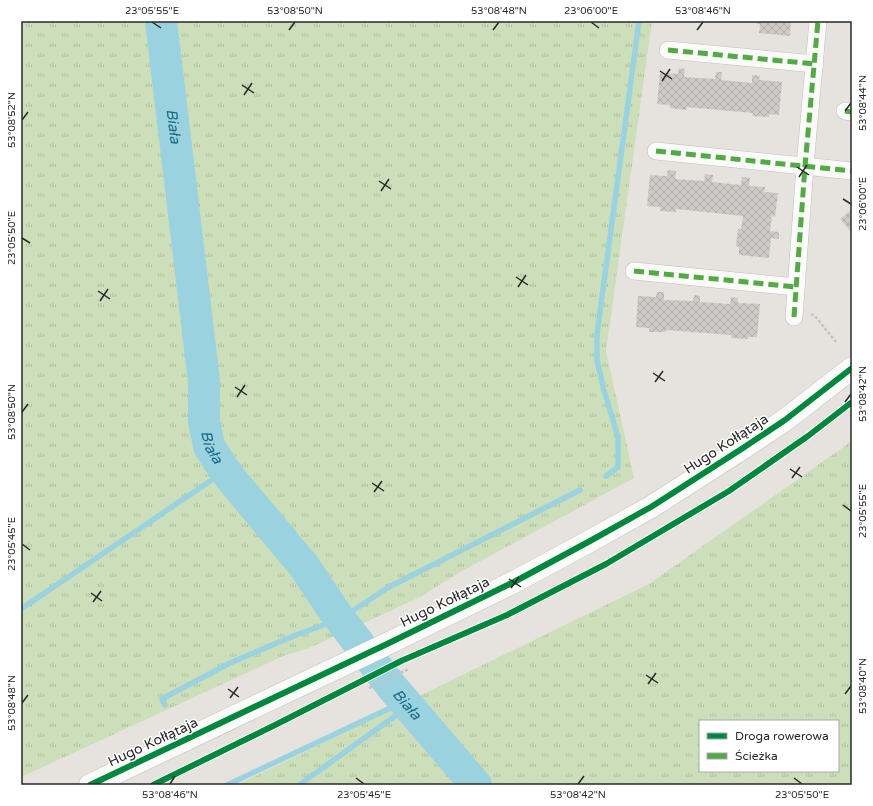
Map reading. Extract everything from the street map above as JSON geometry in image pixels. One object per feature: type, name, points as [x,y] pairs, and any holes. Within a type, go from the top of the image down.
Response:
[{"type":"street","points":[[794,313],[818,21]]},
{"type":"street","points":[[668,50],[815,64]]},
{"type":"street","points":[[656,152],[852,171]]},
{"type":"street","points":[[634,271],[796,287]]},
{"type":"street","name":"Hugo Kołłątaja","points":[[90,785],[514,582],[651,507],[785,420],[852,368]]},
{"type":"path","points":[[794,313],[815,316],[836,342]]},
{"type":"path","points":[[369,688],[409,669]]},
{"type":"green space","points":[[21,21],[652,21],[606,351],[634,478],[462,571],[420,597],[309,648],[283,656],[21,777]]},
{"type":"green space","points":[[852,441],[852,785],[237,785],[649,584]]},
{"type":"building","points":[[756,21],[791,21],[790,36],[759,33],[760,24],[756,24]]},
{"type":"building","points":[[679,68],[685,69],[684,77],[715,79],[716,72],[722,72],[721,80],[752,83],[752,75],[760,76],[759,80],[782,82],[779,115],[769,114],[769,117],[752,116],[753,113],[687,107],[686,110],[670,108],[670,105],[657,104],[660,73],[678,74]]},
{"type":"building","points":[[668,170],[676,171],[675,179],[704,181],[705,174],[713,175],[712,182],[741,185],[742,177],[750,178],[749,186],[765,187],[764,192],[778,193],[775,217],[772,216],[770,231],[779,232],[779,239],[771,238],[769,258],[739,255],[739,247],[736,246],[738,229],[741,229],[743,216],[676,209],[676,212],[660,211],[660,207],[647,206],[650,175],[667,176]]},
{"type":"building","points":[[852,209],[852,233],[840,219]]},
{"type":"building","points":[[657,292],[664,292],[664,300],[693,301],[694,295],[700,296],[700,302],[730,304],[731,297],[738,298],[738,303],[760,304],[757,337],[748,337],[748,339],[731,338],[731,335],[666,330],[666,332],[649,332],[649,328],[636,327],[638,296],[656,297]]},
{"type":"waterway","name":"Biała","points":[[161,21],[204,381],[204,422],[209,446],[232,480],[304,566],[334,611],[392,687],[476,785]]},
{"type":"waterway","points":[[606,476],[618,467],[618,437],[603,387],[597,360],[597,334],[639,21]]},
{"type":"waterway","points":[[21,609],[225,471]]},
{"type":"waterway","points":[[165,705],[162,699],[230,663],[296,635],[340,619],[389,587],[580,490]]},
{"type":"waterway","points":[[227,785],[405,701]]},
{"type":"waterway","points":[[299,785],[409,706]]},
{"type":"marked path","points":[[794,317],[805,166],[818,21]]},
{"type":"marked path","points":[[668,50],[815,64]]},
{"type":"marked path","points":[[845,111],[852,112]]},
{"type":"marked path","points":[[656,151],[852,171]]},
{"type":"marked path","points":[[634,271],[796,287]]},
{"type":"cycle path","points":[[90,785],[387,644],[514,582],[590,541],[651,507],[743,448],[785,420],[852,368]]},
{"type":"cycle path","points":[[153,785],[401,661],[507,615],[606,564],[729,491],[808,436],[852,402]]}]
